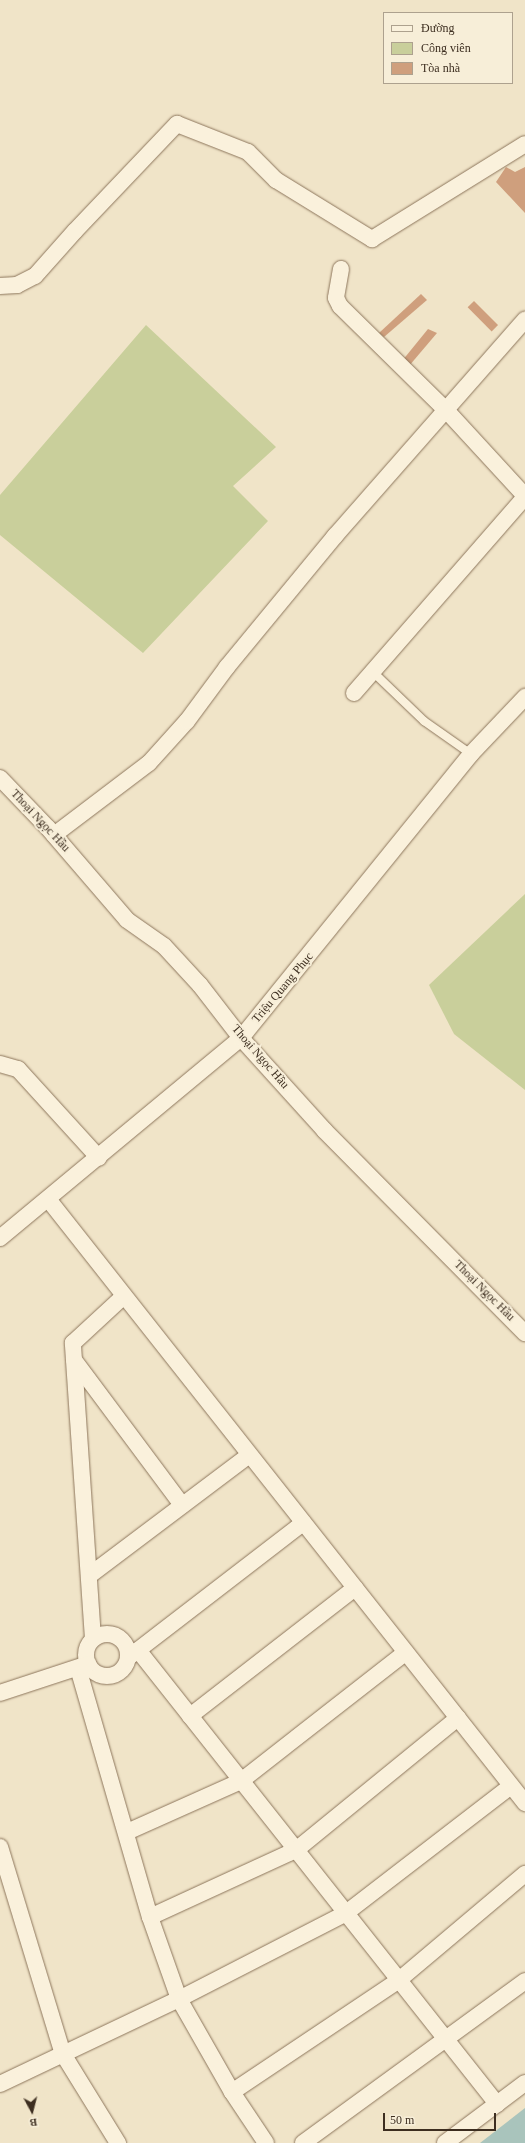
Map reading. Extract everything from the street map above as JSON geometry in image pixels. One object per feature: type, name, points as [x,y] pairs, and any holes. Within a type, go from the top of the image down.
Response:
[{"type":"street","points":[[0,286],[17,285],[35,276],[75,231],[177,124],[248,152],[276,180],[372,239],[525,144]]},
{"type":"street","points":[[341,269],[336,298],[340,306],[446,410],[525,496],[354,693]]},
{"type":"street","points":[[54,835],[149,763],[187,721],[227,667],[330,542],[525,320]]},
{"type":"street","name":"Triệu Quang Phục","points":[[0,1238],[99,1158],[241,1038],[472,754],[525,697]]},
{"type":"street","name":"Thoại Ngọc Hầu","points":[[0,778],[54,835],[127,920],[164,946],[200,985],[241,1038],[324,1130],[525,1333]]},
{"type":"street","points":[[0,1064],[18,1069],[99,1158]]},
{"type":"street","points":[[48,1199],[248,1456],[303,1522],[525,1803]]},
{"type":"street","points":[[93,1639],[74,1343],[124,1296]]},
{"type":"street","points":[[74,1360],[182,1505]]},
{"type":"street","points":[[90,1574],[248,1456]]},
{"type":"street","points":[[0,1693],[83,1666],[97,1674],[110,1677],[123,1670],[134,1654],[303,1522]]},
{"type":"street","points":[[190,1716],[355,1588]]},
{"type":"street","points":[[266,2143],[232,2092],[179,1999],[150,1917],[83,1666],[86,1651],[93,1639],[99,1635],[114,1635],[125,1644],[190,1716],[497,2104]]},
{"type":"street","points":[[127,1832],[241,1780],[406,1652]]},
{"type":"street","points":[[150,1917],[296,1850],[458,1718]]},
{"type":"street","points":[[0,2084],[179,1999],[346,1913],[511,1786]]},
{"type":"street","points":[[0,1846],[64,2054],[118,2143]]},
{"type":"street","points":[[232,2092],[399,1980],[525,1874]]},
{"type":"street","points":[[303,2143],[525,1981]]},
{"type":"street","points":[[445,2143],[525,2083]]},
{"type":"lane","points":[[373,672],[424,721],[472,754]]},
{"type":"green space","points":[[146,325],[276,447],[233,486],[268,521],[143,653],[0,535],[0,495]]},
{"type":"green space","points":[[525,894],[525,1090],[454,1034],[429,985]]},
{"type":"water","points":[[525,2108],[525,2143],[480,2143]]},
{"type":"building","points":[[506,167],[515,172],[525,167],[525,213],[496,182]]},
{"type":"building","points":[[421,294],[427,300],[384,337],[379,333]]},
{"type":"building","points":[[474,301],[498,325],[492,331],[468,307]]},
{"type":"building","points":[[428,329],[437,333],[409,366],[402,361]]}]
